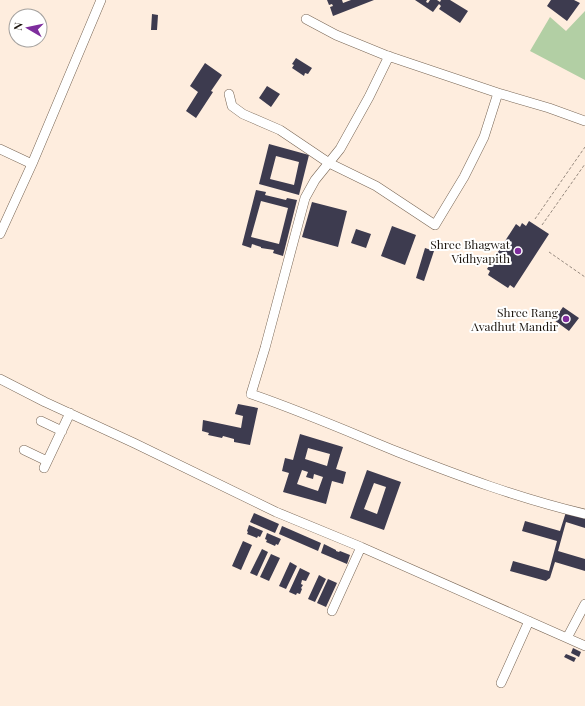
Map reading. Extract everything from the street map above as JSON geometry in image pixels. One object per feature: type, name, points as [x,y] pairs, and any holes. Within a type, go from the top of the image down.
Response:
[{"type":"street","points":[[0,234],[32,164],[101,0]]},
{"type":"street","points":[[306,19],[336,34],[389,56],[585,121]]},
{"type":"street","points":[[389,56],[369,97],[340,148],[315,180],[305,198],[265,348],[251,394],[478,482],[557,507],[585,514]]},
{"type":"street","points":[[229,94],[232,106],[243,114],[280,130],[329,163],[376,186],[436,225],[464,177],[484,137],[498,93]]},
{"type":"street","points":[[0,149],[32,164]]},
{"type":"street","points":[[0,379],[276,512],[585,646]]},
{"type":"street","points":[[24,450],[46,465],[70,413]]},
{"type":"street","points":[[41,421],[62,431]]},
{"type":"street","points":[[332,611],[361,548]]},
{"type":"street","points":[[568,638],[585,604]]},
{"type":"street","points":[[502,683],[529,621]]},
{"type":"path","points":[[534,219],[585,147]]},
{"type":"path","points":[[542,225],[585,164]]},
{"type":"path","points":[[549,252],[585,277]]},
{"type":"green space","points":[[585,11],[585,80],[530,51],[550,17],[566,31]]},
{"type":"building","points":[[327,0],[342,0],[343,3],[351,0],[374,0],[333,16],[330,7],[333,6],[332,4],[329,5]]},
{"type":"building","points":[[415,0],[427,0],[426,2],[428,3],[430,0],[437,0],[440,2],[441,0],[450,0],[468,11],[460,23],[439,9],[441,6],[439,4],[433,12]]},
{"type":"building","points":[[551,0],[574,0],[580,3],[567,21],[547,6]]},
{"type":"building","points":[[152,14],[158,15],[157,30],[151,30]]},
{"type":"building","points":[[296,58],[312,68],[308,74],[305,73],[304,76],[292,68],[294,65],[292,64]]},
{"type":"building","points":[[205,63],[222,75],[196,118],[186,111],[198,92],[190,86]]},
{"type":"building","points":[[267,86],[280,94],[271,107],[259,98]]},
{"type":"building","points":[[269,144],[309,155],[299,195],[259,184]],"holes":[[[276,156],[299,162],[294,185],[270,179]]]},
{"type":"building","points":[[256,190],[266,192],[265,195],[286,200],[287,198],[297,200],[283,256],[273,253],[274,250],[261,248],[252,244],[251,248],[242,245]],"holes":[[[261,201],[288,208],[279,244],[251,237]]]},
{"type":"building","points":[[312,202],[347,211],[338,247],[302,237]]},
{"type":"building","name":"Shree Bhagwat Vidhyapith","points":[[529,221],[549,234],[514,288],[510,285],[508,288],[488,275],[490,271],[487,269],[516,224],[520,227],[522,223],[526,226]]},
{"type":"building","points":[[392,226],[416,235],[405,265],[381,256]]},
{"type":"building","points":[[356,229],[371,234],[366,248],[351,243]]},
{"type":"building","points":[[425,248],[434,251],[424,281],[416,278]]},
{"type":"building","name":"Shree Rang Avadhut Mandir","points":[[563,307],[579,318],[569,331],[554,320]]},
{"type":"building","points":[[238,404],[258,408],[250,445],[234,442],[234,439],[223,436],[222,438],[208,435],[209,433],[202,431],[203,420],[241,428],[243,416],[235,414]]},
{"type":"building","points":[[300,434],[343,447],[336,469],[346,472],[343,484],[332,481],[326,504],[283,492],[289,473],[282,471],[285,458],[293,460]],"holes":[[[308,448],[330,454],[327,466],[305,459]],[[302,470],[308,472],[306,477],[313,479],[314,474],[323,477],[318,491],[297,484]]]},
{"type":"building","points":[[367,470],[401,482],[384,530],[350,518]],"holes":[[[374,483],[386,487],[377,514],[364,509]]]},
{"type":"building","points":[[566,512],[585,517],[585,528],[566,522],[558,551],[585,559],[585,571],[555,562],[550,578],[546,581],[510,571],[513,561],[549,571],[557,541],[522,531],[525,521],[560,531]]},
{"type":"building","points":[[254,513],[279,524],[275,533],[250,522]]},
{"type":"building","points":[[249,525],[263,531],[260,537],[258,536],[257,538],[247,534]]},
{"type":"building","points":[[282,526],[321,543],[318,551],[279,534]]},
{"type":"building","points":[[267,533],[281,539],[278,545],[276,544],[275,546],[266,542],[267,540],[265,539]]},
{"type":"building","points":[[243,541],[252,545],[241,570],[232,566]]},
{"type":"building","points":[[324,544],[336,551],[350,555],[347,564],[321,553]]},
{"type":"building","points":[[262,549],[268,552],[257,576],[250,573]]},
{"type":"building","points":[[271,554],[280,558],[269,581],[260,577]]},
{"type":"building","points":[[290,562],[297,566],[286,589],[279,586]]},
{"type":"building","points":[[300,568],[310,573],[306,581],[302,580],[301,584],[303,585],[300,594],[297,593],[296,595],[289,592]]},
{"type":"building","points":[[319,575],[326,579],[315,602],[308,599]]},
{"type":"building","points":[[328,579],[337,583],[326,607],[317,603]]},
{"type":"building","points":[[573,648],[581,652],[579,657],[571,653]]},
{"type":"building","points":[[566,654],[576,658],[574,662],[564,657]]},
{"type":"place","name":"Shree Bhagwat Vidhyapith","points":[[518,251]]},
{"type":"place","name":"Shree Rang Avadhut Mandir","points":[[566,319]]}]
